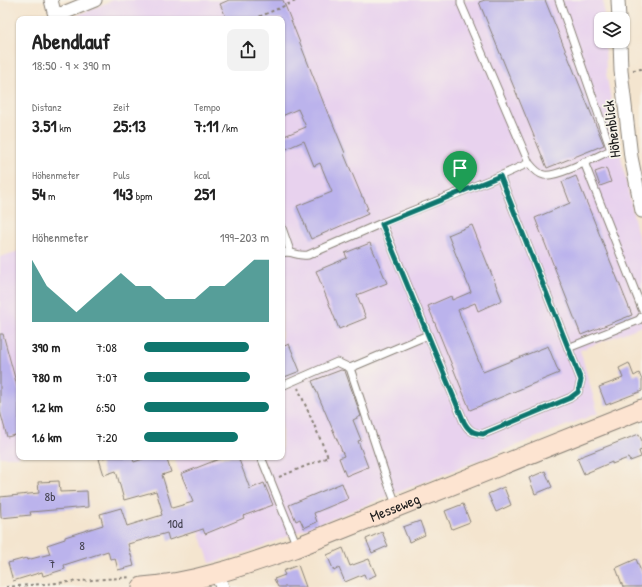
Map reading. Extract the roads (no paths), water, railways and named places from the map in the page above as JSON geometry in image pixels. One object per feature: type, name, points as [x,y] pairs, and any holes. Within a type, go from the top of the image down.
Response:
[{"type":"main road","name":"Messeweg","points":[[137,582],[164,585],[219,580],[297,547],[642,409]]},
{"type":"street","points":[[52,6],[61,14],[95,0]]},
{"type":"street","points":[[618,0],[619,12]]},
{"type":"street","name":"Höhenblick","points":[[620,48],[621,72],[631,157],[642,212]]},
{"type":"lane","points":[[461,0],[461,4],[529,163],[535,170],[544,175],[558,173],[612,150],[559,0]]},
{"type":"lane","points":[[584,162],[642,309]]},
{"type":"lane","points":[[286,252],[299,256],[308,256],[529,163]]},
{"type":"lane","points":[[382,224],[468,429],[472,432],[483,434],[570,398],[578,392],[581,380],[500,176]]},
{"type":"lane","points":[[568,348],[638,320],[642,316]]},
{"type":"lane","points":[[350,368],[428,334]]},
{"type":"lane","points":[[285,385],[337,362],[350,368],[397,507]]},
{"type":"lane","points":[[262,460],[297,547]]}]
